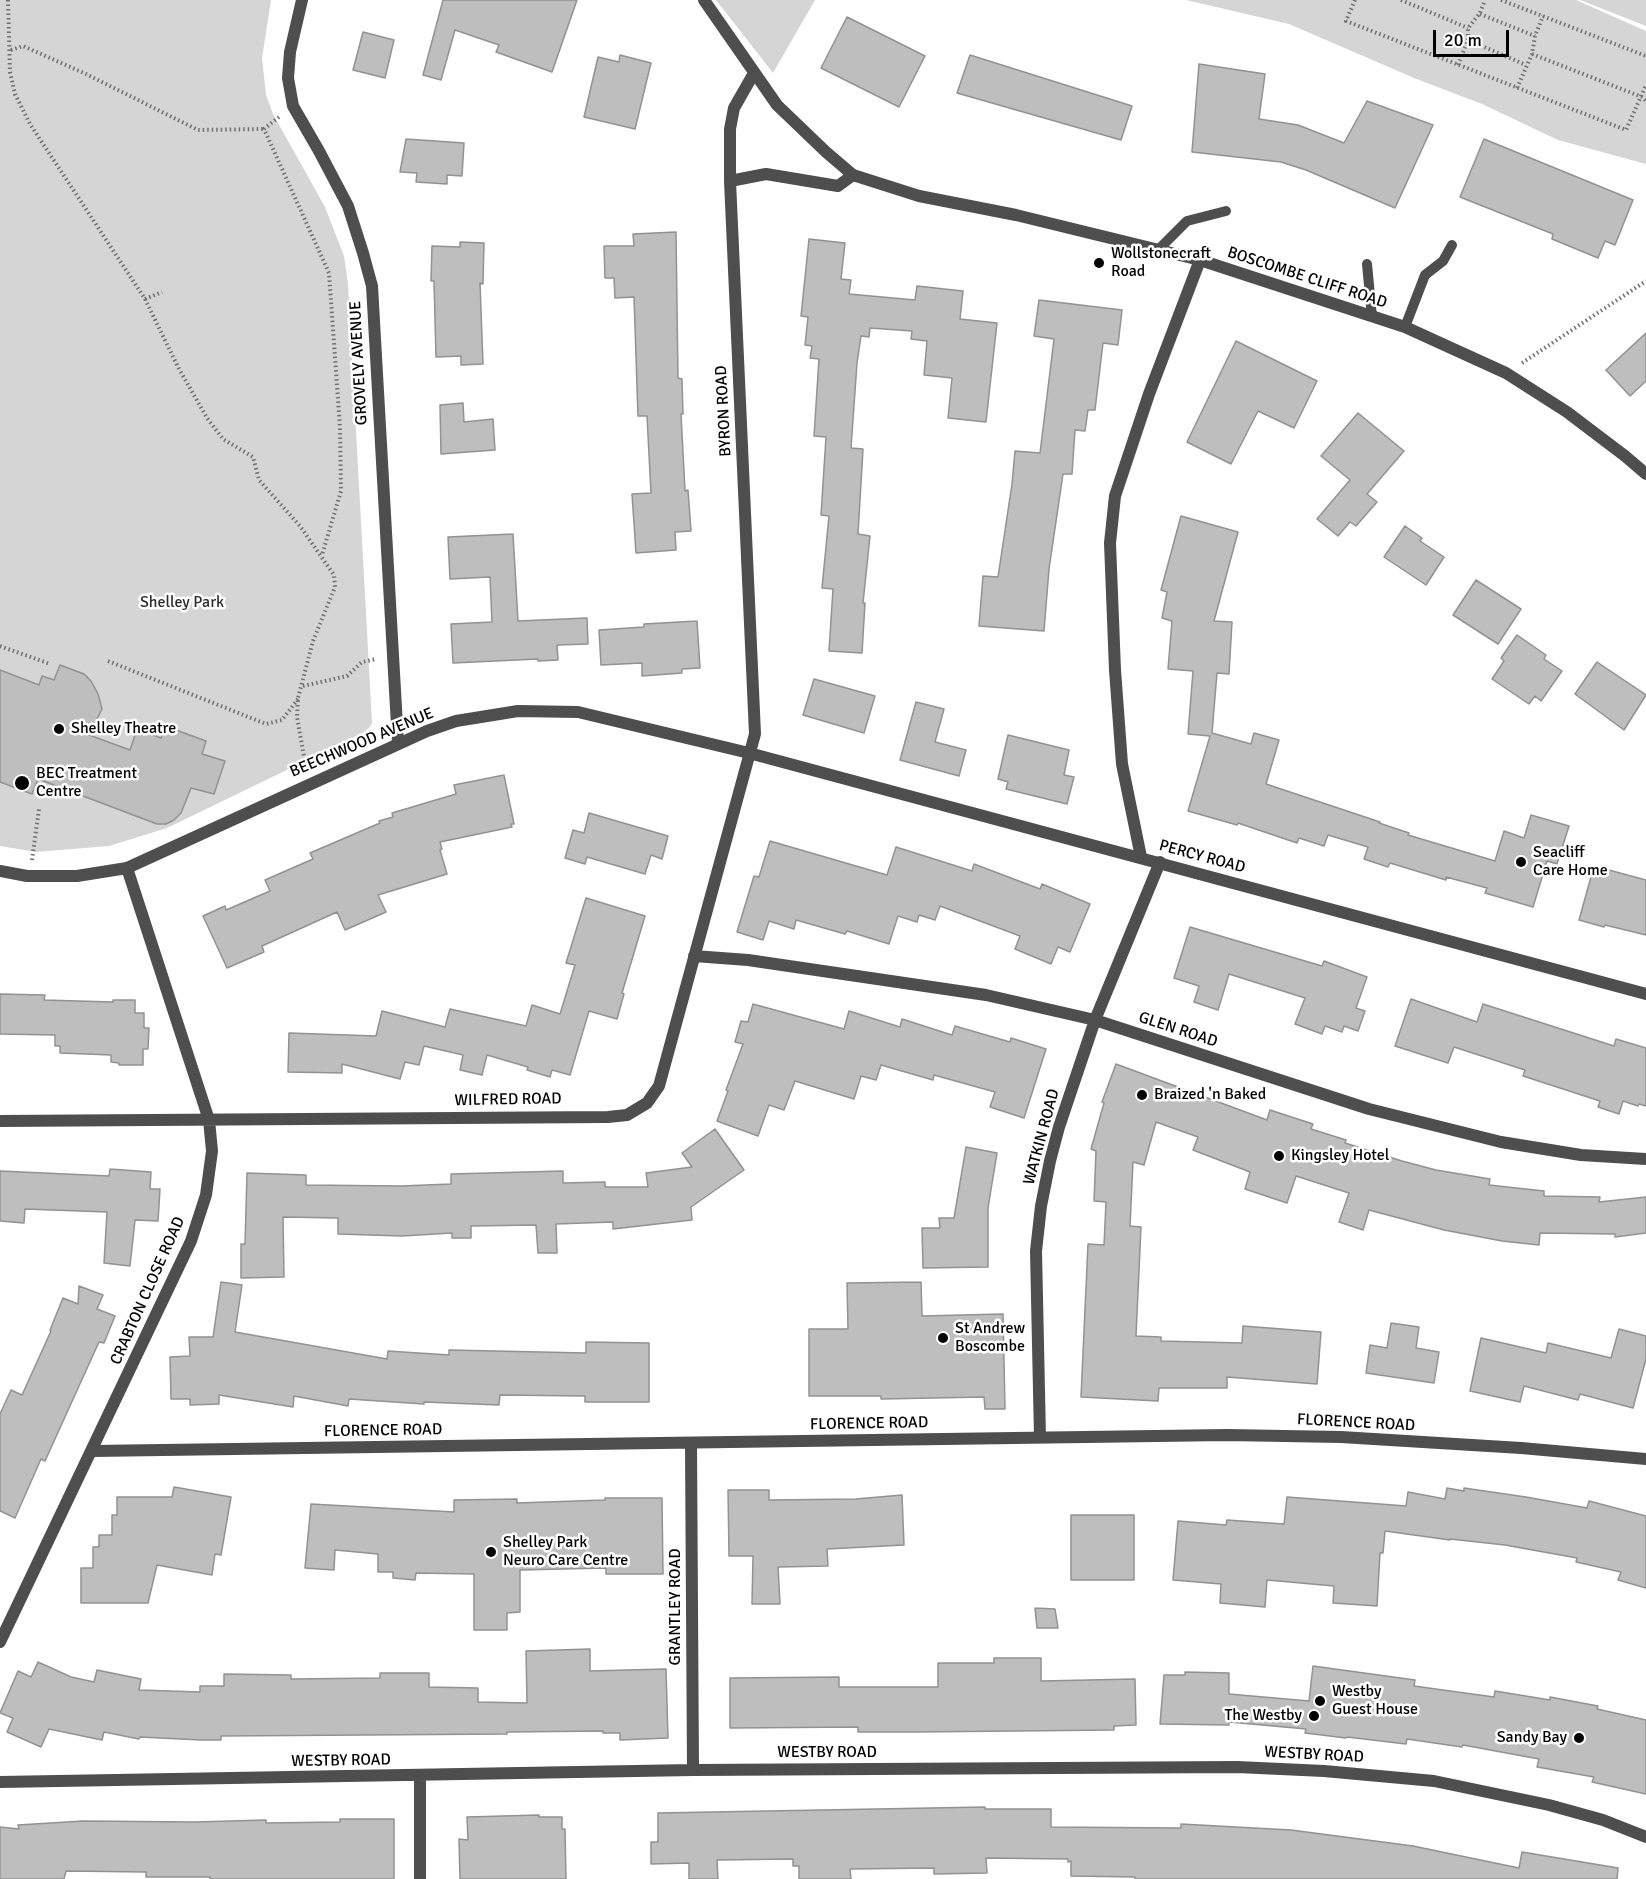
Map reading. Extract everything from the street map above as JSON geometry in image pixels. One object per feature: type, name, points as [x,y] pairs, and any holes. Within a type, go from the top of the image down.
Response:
[{"type":"street","name":"GROVELY AVENUE","points":[[302,0],[290,52],[288,78],[293,106],[320,151],[348,206],[372,286],[398,743]]},
{"type":"street","name":"BOSCOMBE CLIFF ROAD","points":[[704,0],[777,105],[853,175],[919,196],[1016,215],[1200,260],[1405,327],[1506,373],[1567,412],[1646,474]]},
{"type":"street","name":"BYRON ROAD","points":[[749,753],[754,734],[730,181],[730,129],[734,108],[754,73]]},
{"type":"street","points":[[730,181],[766,174],[838,186],[853,175]]},
{"type":"street","points":[[1141,857],[1122,764],[1115,670],[1111,531],[1115,496],[1149,394],[1200,260]]},
{"type":"street","name":"BEECHWOOD AVENUE","points":[[0,871],[30,876],[77,876],[127,868],[398,743],[456,721],[518,711],[578,712],[749,753]]},
{"type":"street","name":"PERCY ROAD","points":[[749,753],[1646,994]]},
{"type":"street","name":"WILFRED ROAD","points":[[0,1121],[608,1117],[627,1115],[647,1103],[659,1086],[749,753]]},
{"type":"street","name":"WATKIN ROAD","points":[[1040,1437],[1036,1251],[1041,1206],[1059,1127],[1095,1020],[1160,862]]},
{"type":"street","name":"CRABTON CLOSE ROAD","points":[[0,1642],[191,1241],[207,1184],[212,1151],[209,1120],[127,868]]},
{"type":"street","name":"GLEN ROAD","points":[[694,956],[748,960],[986,995],[1095,1020],[1380,1112],[1501,1142],[1581,1155],[1646,1159]]},
{"type":"street","name":"FLORENCE ROAD","points":[[92,1451],[1227,1435],[1341,1437],[1521,1448],[1646,1459]]},
{"type":"street","name":"GRANTLEY ROAD","points":[[691,1444],[693,1770]]},
{"type":"street","name":"WESTBY ROAD","points":[[0,1782],[693,1770],[1236,1767],[1324,1771],[1434,1781],[1549,1805],[1603,1820],[1646,1837]]},
{"type":"street","points":[[420,1776],[420,1879]]},
{"type":"lane","points":[[1159,249],[1187,221],[1226,211]]},
{"type":"lane","points":[[1405,327],[1425,275],[1443,261],[1452,245]]},
{"type":"lane","points":[[1367,264],[1372,316]]},
{"type":"path","points":[[8,0],[10,72],[15,94],[30,124],[145,299],[173,357],[207,418],[223,439],[254,457],[259,480],[322,556],[334,575],[335,587],[313,641],[303,686],[298,698],[282,720],[266,724],[108,661]]},
{"type":"path","points":[[1355,0],[1346,21],[1626,130],[1645,98],[1646,85]]},
{"type":"path","points":[[1401,0],[1468,28]]},
{"type":"path","points":[[1458,65],[1468,40],[1468,28],[1480,14],[1485,0]]},
{"type":"path","points":[[1502,0],[1646,56]]},
{"type":"path","points":[[1480,14],[1535,36]]},
{"type":"path","points":[[1516,88],[1532,54],[1535,36],[1543,16]]},
{"type":"path","points":[[1468,40],[1526,65]]},
{"type":"path","points":[[10,50],[23,46],[86,74],[198,130],[264,129],[293,106]]},
{"type":"path","points":[[1532,54],[1645,98]]},
{"type":"path","points":[[264,129],[329,273],[341,491],[322,556]]},
{"type":"path","points":[[1506,373],[1646,281]]},
{"type":"path","points":[[145,299],[162,292]]},
{"type":"path","points":[[0,646],[50,664]]},
{"type":"path","points":[[303,686],[347,676],[362,662],[393,656]]},
{"type":"path","points":[[298,698],[299,729],[304,763],[311,783]]},
{"type":"path","points":[[30,876],[39,809]]},
{"type":"green space","name":"Shelley Park","points":[[0,0],[271,0],[262,58],[266,95],[273,114],[325,207],[344,256],[348,284],[372,723],[361,734],[167,828],[109,846],[36,852],[0,846]]},
{"type":"green space","points":[[716,0],[815,0],[773,73]]},
{"type":"green space","points":[[1186,0],[1576,0],[1646,31],[1646,164],[1558,140],[1482,104],[1414,78],[1289,24]]},
{"type":"green space","points":[[1580,0],[1646,0],[1646,26]]},
{"type":"building","points":[[443,0],[577,0],[552,72],[496,52],[499,45],[455,30],[441,80],[423,75]]},
{"type":"building","points":[[847,17],[925,56],[899,107],[821,68]]},
{"type":"building","points":[[363,32],[394,40],[385,78],[353,70]]},
{"type":"building","points":[[620,55],[651,63],[635,129],[584,117],[598,57],[619,62]]},
{"type":"building","points":[[970,55],[1132,106],[1121,140],[957,93]]},
{"type":"building","points":[[1199,64],[1265,74],[1259,119],[1298,125],[1344,143],[1367,101],[1433,125],[1395,208],[1306,170],[1281,162],[1192,152]]},
{"type":"building","points":[[406,139],[464,143],[462,176],[447,175],[447,184],[416,182],[417,173],[400,172]]},
{"type":"building","points":[[1484,139],[1633,200],[1615,245],[1605,241],[1598,258],[1552,239],[1553,234],[1460,197]]},
{"type":"building","points":[[676,232],[678,378],[682,379],[683,414],[681,414],[685,491],[688,490],[691,531],[675,532],[676,550],[636,553],[632,494],[651,493],[647,416],[638,416],[634,297],[615,298],[614,278],[605,278],[604,246],[634,246],[633,234]]},
{"type":"building","points":[[809,239],[845,243],[841,279],[851,280],[849,294],[915,300],[917,286],[963,291],[960,319],[997,323],[986,422],[948,418],[952,378],[924,375],[927,341],[911,339],[912,331],[870,328],[869,337],[861,336],[851,448],[863,449],[858,534],[870,536],[863,603],[865,603],[862,653],[829,651],[833,589],[822,588],[829,516],[821,515],[826,437],[814,436],[819,359],[810,358],[812,346],[805,345],[808,317],[801,316]]},
{"type":"building","points":[[460,242],[484,243],[483,284],[480,283],[483,364],[461,365],[461,356],[436,357],[434,281],[431,281],[432,246],[460,247]]},
{"type":"building","points":[[1039,300],[1122,310],[1118,345],[1103,343],[1095,410],[1088,410],[1085,431],[1075,430],[1072,474],[1063,474],[1049,569],[1044,631],[979,626],[983,576],[998,577],[1015,451],[1040,453],[1054,339],[1034,336]]},
{"type":"building","points":[[1646,333],[1646,381],[1630,396],[1606,370]]},
{"type":"building","points":[[1236,341],[1317,381],[1294,428],[1258,411],[1231,464],[1187,442]]},
{"type":"building","points":[[463,403],[464,422],[493,419],[495,450],[441,454],[440,405]]},
{"type":"building","points":[[1358,413],[1404,451],[1367,494],[1377,502],[1356,526],[1350,522],[1338,536],[1317,519],[1350,480],[1321,456]]},
{"type":"building","points":[[1181,516],[1238,532],[1214,621],[1232,622],[1229,674],[1217,673],[1212,733],[1251,744],[1254,733],[1279,740],[1266,784],[1380,822],[1409,833],[1408,835],[1495,861],[1504,831],[1524,838],[1531,815],[1569,826],[1557,864],[1547,861],[1533,907],[1485,893],[1487,888],[1446,877],[1446,880],[1390,863],[1388,867],[1364,859],[1368,847],[1328,835],[1324,846],[1299,838],[1297,843],[1238,823],[1237,825],[1188,811],[1210,736],[1188,734],[1193,671],[1168,669],[1172,621],[1162,618],[1167,592],[1161,590]]},
{"type":"building","points":[[1405,526],[1422,538],[1420,541],[1444,557],[1426,585],[1384,557]]},
{"type":"building","points":[[513,534],[518,621],[587,618],[588,644],[557,645],[558,660],[453,663],[451,624],[492,622],[490,577],[450,579],[448,537]]},
{"type":"building","points":[[1476,580],[1521,609],[1498,644],[1453,615]]},
{"type":"building","points":[[697,621],[700,668],[682,669],[682,673],[642,676],[642,663],[601,665],[599,630],[644,627],[644,624]]},
{"type":"building","points":[[1517,635],[1546,655],[1544,659],[1562,671],[1541,701],[1535,696],[1529,704],[1492,679],[1504,661],[1501,658]]},
{"type":"building","points":[[1597,662],[1646,695],[1624,730],[1575,694]]},
{"type":"building","points":[[60,665],[84,674],[98,694],[102,709],[89,735],[130,750],[137,729],[161,738],[165,726],[206,741],[202,754],[225,761],[214,794],[191,788],[181,813],[166,824],[157,824],[38,779],[32,794],[0,782],[0,670],[39,685],[42,676],[54,680]]},
{"type":"building","points":[[814,679],[875,696],[864,733],[803,715]]},
{"type":"building","points":[[916,702],[944,709],[935,742],[966,750],[959,776],[900,760]]},
{"type":"building","points":[[1008,735],[1069,750],[1064,775],[1074,777],[1067,804],[1006,789],[1008,782],[998,779]]},
{"type":"building","points":[[504,775],[514,824],[511,824],[512,827],[440,842],[447,874],[378,895],[386,912],[345,930],[337,912],[262,946],[264,952],[227,968],[203,916],[225,906],[226,910],[270,891],[265,880],[313,859],[310,853],[380,823],[379,821],[393,817],[392,813],[456,794],[454,785]]},
{"type":"building","points":[[589,813],[668,836],[662,859],[651,855],[645,874],[587,857],[585,864],[565,858],[573,830],[584,833]]},
{"type":"building","points":[[770,841],[887,875],[896,847],[972,871],[974,864],[1040,889],[1042,884],[1090,904],[1070,952],[1058,947],[1051,964],[1015,949],[1020,936],[940,906],[935,920],[919,915],[917,922],[898,916],[889,944],[847,931],[845,934],[796,920],[794,929],[769,921],[763,940],[737,932],[754,876],[759,877]]},
{"type":"building","points":[[1594,866],[1646,880],[1646,935],[1579,920]]},
{"type":"building","points":[[586,898],[645,916],[622,993],[624,994],[617,1019],[589,1011],[570,1075],[552,1070],[550,1077],[527,1070],[528,1067],[487,1055],[482,1075],[460,1070],[463,1055],[424,1046],[419,1065],[405,1062],[400,1079],[342,1064],[342,1073],[288,1072],[289,1033],[376,1036],[382,1011],[445,1027],[450,1009],[526,1026],[532,1005],[560,1014],[575,965],[566,963]]},
{"type":"building","points":[[1190,927],[1322,966],[1324,961],[1367,977],[1356,1008],[1365,1011],[1358,1031],[1344,1026],[1342,1032],[1325,1026],[1322,1034],[1295,1024],[1305,998],[1229,974],[1218,1010],[1194,1002],[1199,986],[1174,978]]},
{"type":"building","points":[[0,994],[45,995],[44,1000],[113,1002],[113,1000],[135,1000],[135,1013],[144,1013],[144,1028],[149,1028],[148,1049],[143,1049],[143,1065],[119,1065],[119,1063],[111,1062],[111,1055],[60,1053],[60,1046],[55,1046],[55,1035],[0,1034]]},
{"type":"building","points":[[1411,999],[1477,1022],[1483,1004],[1614,1046],[1616,1039],[1646,1048],[1646,1106],[1623,1101],[1619,1114],[1598,1107],[1600,1101],[1523,1076],[1525,1070],[1454,1047],[1448,1063],[1395,1046]]},
{"type":"building","points":[[753,1004],[844,1029],[849,1011],[900,1027],[902,1019],[952,1035],[955,1026],[1010,1042],[1011,1038],[1046,1049],[1024,1118],[990,1107],[995,1092],[934,1075],[933,1080],[881,1065],[876,1080],[861,1076],[854,1099],[795,1081],[784,1110],[769,1105],[758,1136],[717,1121],[743,1044],[735,1042],[741,1021],[748,1022]]},
{"type":"building","points":[[1116,1064],[1267,1120],[1270,1110],[1313,1124],[1311,1129],[1346,1140],[1345,1143],[1436,1170],[1490,1179],[1489,1185],[1544,1191],[1544,1196],[1600,1197],[1599,1202],[1646,1197],[1646,1233],[1615,1237],[1615,1234],[1540,1233],[1539,1245],[1502,1241],[1444,1230],[1369,1210],[1363,1230],[1339,1222],[1349,1193],[1296,1176],[1287,1203],[1245,1189],[1250,1172],[1193,1150],[1198,1137],[1156,1122],[1144,1165],[1133,1162],[1130,1226],[1141,1227],[1136,1336],[1161,1337],[1161,1341],[1242,1343],[1243,1326],[1321,1332],[1317,1384],[1227,1377],[1227,1388],[1159,1388],[1158,1401],[1081,1397],[1088,1244],[1104,1245],[1106,1202],[1094,1201],[1096,1151],[1091,1149],[1104,1103],[1102,1102]]},
{"type":"building","points":[[715,1129],[744,1170],[691,1207],[692,1220],[613,1229],[613,1222],[556,1224],[557,1253],[538,1253],[536,1225],[471,1226],[471,1238],[452,1238],[452,1233],[402,1236],[338,1234],[338,1218],[283,1217],[284,1277],[241,1278],[241,1244],[245,1244],[247,1173],[306,1175],[306,1185],[401,1186],[451,1184],[451,1174],[563,1171],[563,1183],[605,1182],[605,1187],[648,1187],[646,1173],[692,1167],[682,1153]]},
{"type":"building","points":[[966,1147],[997,1153],[988,1208],[988,1267],[923,1268],[922,1228],[940,1228],[939,1218],[954,1218]]},
{"type":"building","points":[[110,1169],[151,1172],[150,1189],[160,1189],[158,1221],[135,1220],[130,1266],[104,1263],[107,1212],[25,1209],[24,1223],[0,1221],[0,1171],[109,1176]]},
{"type":"building","points":[[221,1282],[242,1285],[235,1332],[387,1359],[388,1351],[449,1355],[449,1350],[586,1353],[586,1342],[649,1343],[649,1402],[585,1402],[585,1396],[500,1395],[499,1405],[424,1402],[424,1404],[349,1399],[348,1406],[294,1396],[293,1407],[219,1395],[219,1404],[190,1405],[190,1399],[171,1399],[170,1357],[190,1356],[189,1337],[213,1337]]},
{"type":"building","name":"St Andrew Boscombe","points":[[921,1282],[922,1316],[1003,1314],[1005,1409],[985,1409],[984,1397],[881,1399],[881,1396],[809,1396],[809,1329],[848,1329],[847,1283]]},
{"type":"building","points":[[79,1286],[103,1295],[97,1309],[115,1316],[104,1343],[99,1342],[45,1461],[41,1459],[15,1518],[0,1511],[0,1414],[11,1390],[22,1395],[63,1298],[78,1304]]},
{"type":"building","points":[[1391,1323],[1419,1327],[1416,1348],[1439,1352],[1434,1383],[1366,1373],[1370,1345],[1387,1348]]},
{"type":"building","points":[[1619,1329],[1646,1336],[1646,1359],[1633,1408],[1580,1394],[1578,1400],[1524,1386],[1520,1402],[1470,1391],[1481,1338],[1546,1353],[1548,1343],[1611,1358]]},
{"type":"building","points":[[174,1487],[231,1497],[221,1555],[215,1554],[212,1575],[157,1565],[148,1603],[81,1603],[81,1568],[93,1568],[93,1547],[99,1547],[99,1535],[112,1535],[112,1515],[117,1515],[117,1497],[172,1497]]},
{"type":"building","points":[[1447,1488],[1464,1491],[1464,1488],[1587,1508],[1589,1501],[1646,1516],[1646,1588],[1618,1580],[1621,1572],[1576,1562],[1577,1558],[1505,1545],[1385,1531],[1383,1553],[1380,1553],[1377,1606],[1333,1603],[1334,1586],[1267,1580],[1265,1607],[1220,1603],[1221,1584],[1173,1580],[1178,1521],[1226,1525],[1227,1520],[1284,1524],[1287,1497],[1406,1506],[1408,1492],[1445,1499]]},
{"type":"building","points":[[728,1490],[769,1490],[769,1500],[856,1499],[902,1495],[904,1545],[827,1549],[828,1566],[778,1567],[780,1604],[752,1604],[753,1556],[729,1556]]},
{"type":"building","points":[[605,1498],[662,1498],[663,1574],[606,1574],[606,1568],[520,1570],[520,1612],[507,1613],[507,1630],[474,1630],[474,1574],[416,1573],[415,1580],[393,1578],[393,1572],[378,1572],[378,1554],[335,1550],[334,1570],[305,1568],[311,1504],[454,1512],[454,1500],[517,1499],[517,1503],[605,1500]]},
{"type":"building","points":[[1071,1515],[1134,1515],[1134,1580],[1071,1580]]},
{"type":"building","points":[[1035,1608],[1055,1609],[1058,1628],[1037,1628]]},
{"type":"building","points":[[590,1649],[590,1671],[666,1669],[668,1738],[620,1740],[620,1733],[603,1733],[603,1731],[221,1736],[221,1740],[201,1740],[140,1737],[139,1739],[104,1732],[102,1740],[49,1729],[41,1747],[7,1732],[13,1718],[0,1713],[18,1671],[31,1677],[38,1662],[71,1677],[94,1682],[97,1670],[141,1679],[139,1690],[200,1692],[200,1686],[224,1686],[224,1674],[291,1675],[291,1679],[380,1678],[380,1673],[429,1673],[429,1687],[478,1688],[478,1702],[527,1703],[526,1651]]},
{"type":"building","points":[[994,1658],[1041,1658],[1041,1681],[1135,1679],[1136,1725],[1114,1726],[1114,1730],[915,1732],[858,1732],[858,1727],[730,1728],[730,1678],[839,1677],[839,1687],[938,1687],[938,1663],[994,1663]]},
{"type":"building","points":[[1313,1666],[1415,1680],[1414,1686],[1494,1697],[1495,1691],[1550,1700],[1550,1697],[1598,1706],[1597,1709],[1646,1720],[1646,1794],[1592,1782],[1594,1777],[1537,1767],[1539,1759],[1463,1745],[1462,1747],[1407,1739],[1406,1744],[1305,1733],[1306,1729],[1229,1722],[1229,1725],[1160,1724],[1164,1675],[1185,1675],[1185,1672],[1229,1673],[1229,1694],[1309,1701]]},
{"type":"building","points":[[985,1807],[985,1809],[1051,1809],[1051,1827],[1181,1828],[1181,1824],[1291,1830],[1413,1846],[1519,1868],[1522,1852],[1618,1868],[1617,1879],[1135,1879],[1135,1877],[1071,1876],[1071,1861],[1068,1862],[1068,1859],[986,1858],[987,1873],[934,1874],[934,1868],[850,1869],[851,1879],[799,1879],[799,1866],[793,1866],[793,1859],[717,1860],[718,1879],[689,1879],[689,1863],[651,1864],[651,1842],[658,1842],[658,1813]]},
{"type":"building","points":[[539,1815],[539,1817],[562,1817],[562,1829],[565,1829],[566,1879],[460,1879],[459,1839],[468,1840],[467,1817]]},
{"type":"building","points":[[340,1819],[394,1819],[394,1879],[210,1879],[210,1877],[146,1877],[146,1872],[66,1871],[64,1879],[0,1879],[0,1827],[19,1829],[18,1825],[83,1821],[266,1820],[266,1823],[340,1822]]},
{"type":"place","name":"Wollstonecraft Road","points":[[1099,263]]},
{"type":"place","name":"Shelley Theatre","points":[[59,729]]},
{"type":"place","name":"BEC Treatment Centre","points":[[22,783]]},
{"type":"place","name":"Seacliff Care Home","points":[[1521,862]]},
{"type":"place","name":"Braized 'n Baked","points":[[1142,1095]]},
{"type":"place","name":"Kingsley Hotel","points":[[1279,1156]]},
{"type":"place","name":"St Andrew Boscombe","points":[[943,1338]]},
{"type":"place","name":"Shelley Park Neuro Care Centre","points":[[491,1552]]},
{"type":"place","name":"Westby Guest House","points":[[1320,1701]]},
{"type":"place","name":"The Westby","points":[[1314,1716]]},
{"type":"place","name":"Sandy Bay","points":[[1579,1738]]}]
